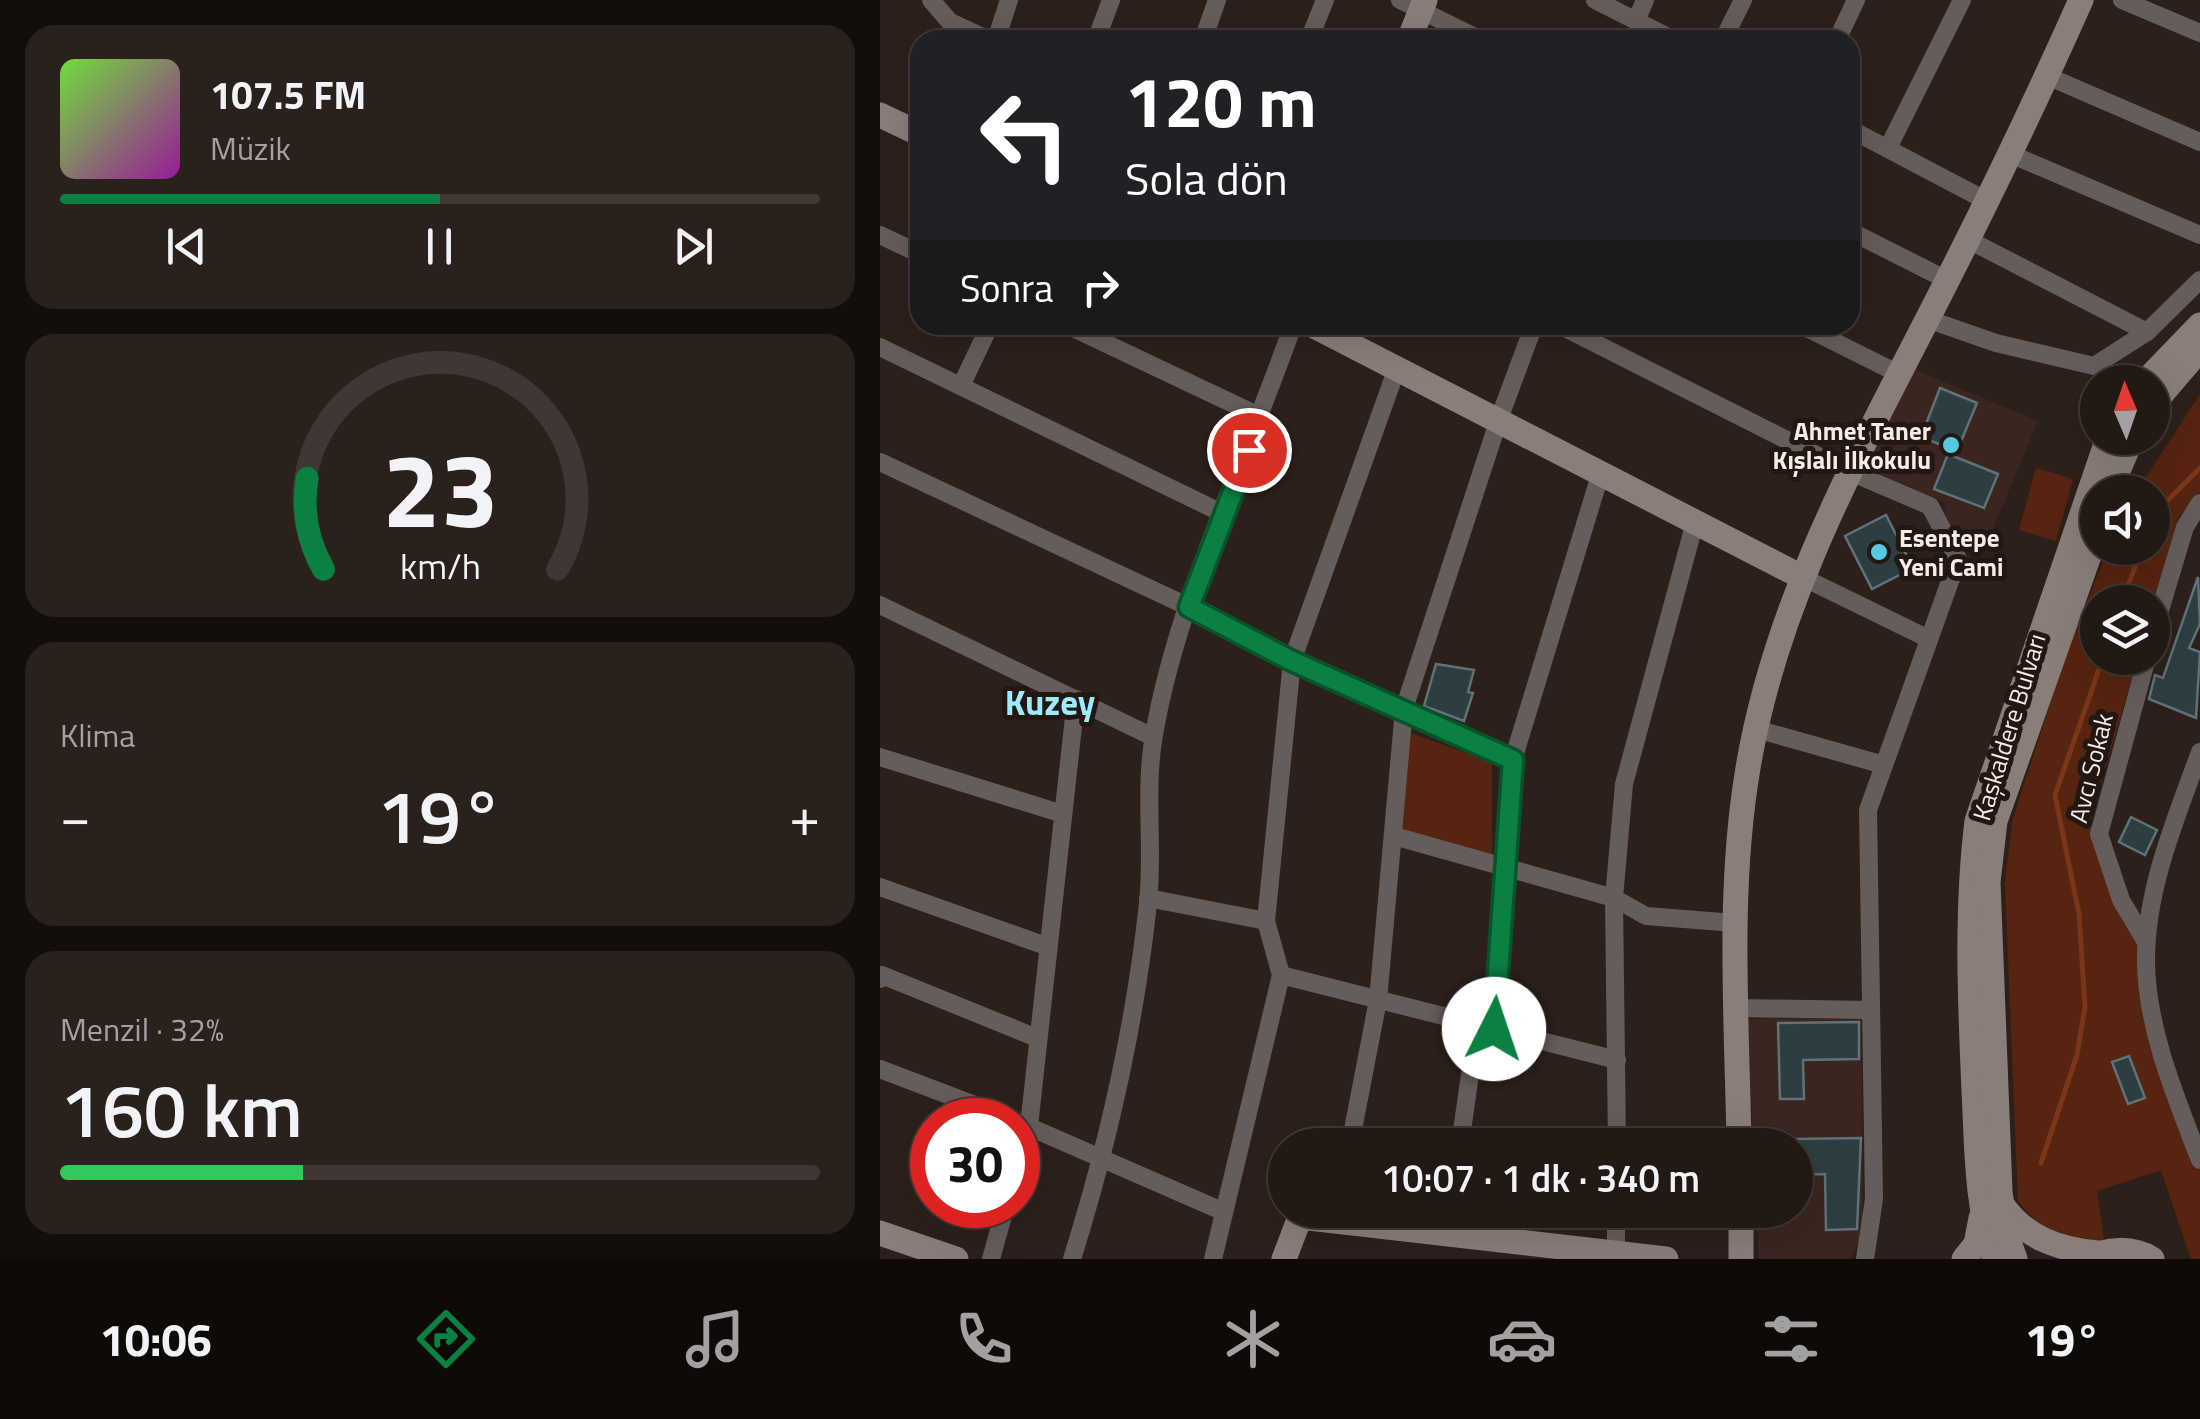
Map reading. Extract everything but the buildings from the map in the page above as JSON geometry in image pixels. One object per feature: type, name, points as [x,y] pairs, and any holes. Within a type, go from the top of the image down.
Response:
[{"type":"street","points":[[931,0],[950,22],[969,30]]},
{"type":"street","points":[[996,30],[1009,0]]},
{"type":"street","points":[[1100,30],[1111,0]]},
{"type":"street","points":[[1207,30],[1218,0]]},
{"type":"street","points":[[1313,30],[1326,0]]},
{"type":"street","points":[[1595,0],[1654,30]]},
{"type":"street","points":[[1636,21],[1645,0]]},
{"type":"street","points":[[1728,30],[1743,0]]},
{"type":"street","points":[[1842,30],[1856,0]]},
{"type":"street","points":[[1888,148],[1962,0]]},
{"type":"street","points":[[1739,1128],[1734,870],[1756,729],[1800,576],[1848,470],[2048,76],[2082,0]]},
{"type":"street","points":[[2122,0],[2200,32]]},
{"type":"street","points":[[1411,30],[1415,3],[1463,30]]},
{"type":"street","points":[[2048,76],[2200,142]]},
{"type":"street","points":[[880,115],[910,129]]},
{"type":"street","points":[[1860,134],[1985,200]]},
{"type":"street","points":[[2008,153],[2200,236]]},
{"type":"street","points":[[880,234],[910,249]]},
{"type":"street","points":[[1860,236],[1946,279]]},
{"type":"street","points":[[1965,238],[2147,332]]},
{"type":"street","points":[[1927,319],[1996,343],[2094,366],[2147,332],[2200,280]]},
{"type":"street","points":[[2161,365],[2200,324]]},
{"type":"street","points":[[961,386],[985,335]]},
{"type":"street","points":[[1088,335],[1261,417]]},
{"type":"street","points":[[1072,1259],[1103,1161],[1132,1029],[1148,898],[1153,736],[1189,607],[1290,335]]},
{"type":"street","points":[[1332,335],[1929,639]]},
{"type":"street","points":[[1353,1128],[1378,1000],[1404,709],[1498,418],[1530,335]]},
{"type":"street","points":[[1579,335],[1848,470],[1930,506],[1958,559],[1868,810],[1874,1199],[1865,1259]]},
{"type":"street","points":[[1821,335],[1897,373]]},
{"type":"street","points":[[880,348],[1224,514]]},
{"type":"street","points":[[2170,383],[2200,348]]},
{"type":"street","points":[[1213,1259],[1281,974],[1266,921],[1292,661],[1397,368]]},
{"type":"street","name":"Kaşkaldere Bulvarı","points":[[2015,1259],[1992,1207],[1971,1019],[1970,876],[1977,821],[2102,455]]},
{"type":"street","points":[[880,462],[1189,607],[1292,661],[1513,760]]},
{"type":"street","points":[[1464,1128],[1486,1027],[1506,866],[1513,760],[1601,472]]},
{"type":"street","points":[[2168,585],[2185,527],[2200,503]]},
{"type":"street","points":[[1617,1128],[1614,898],[1624,784],[1695,522]]},
{"type":"street","name":"Kaşkaldere Bulvarı","points":[[1995,1259],[1988,882],[1995,821],[2086,565]]},
{"type":"street","points":[[880,605],[1153,736]]},
{"type":"street","name":"Avcı Sokak","points":[[2141,675],[2099,834],[2121,900],[2146,942]]},
{"type":"street","points":[[1025,1098],[1037,1038],[1076,699]]},
{"type":"street","points":[[1756,729],[1884,766]]},
{"type":"street","name":"Avcı Sokak","points":[[2200,752],[2157,882],[2146,942],[2153,1017],[2200,1160]]},
{"type":"street","points":[[880,757],[1063,814]]},
{"type":"street","points":[[1394,836],[1614,898],[1646,916],[1735,923]]},
{"type":"street","points":[[880,887],[1046,946]]},
{"type":"street","points":[[1148,898],[1266,921]]},
{"type":"street","points":[[1281,974],[1617,1060]]},
{"type":"street","points":[[880,979],[882,975],[1037,1038]]},
{"type":"street","points":[[1737,1008],[1870,1010]]},
{"type":"street","points":[[880,1069],[957,1098]]},
{"type":"street","points":[[1040,1131],[1222,1211]]},
{"type":"street","points":[[1992,1207],[2032,1235],[2092,1256],[2140,1252],[2152,1259]]},
{"type":"street","name":"Kaşkaldere Bulvarı","points":[[1964,1259],[1976,1244],[1992,1207]]},
{"type":"street","points":[[991,1259],[1000,1228]]},
{"type":"street","points":[[1284,1259],[1297,1228]]},
{"type":"street","points":[[1487,1228],[1666,1259]]},
{"type":"street","points":[[1616,1228],[1616,1252]]},
{"type":"street","points":[[1741,1228],[1742,1259]]},
{"type":"street","points":[[880,1233],[956,1259]]},
{"type":"shaded area","name":"Ahmet Taner Kışlalı İlkokulu","points":[[1908,367],[2038,421],[1991,533],[1985,530],[1982,538],[1947,523],[1944,502],[1865,469]]},
{"type":"shaded area","points":[[2200,394],[2200,491],[2178,518],[2170,548],[2170,475],[2147,475],[2160,455],[2170,455],[2170,440]]},
{"type":"shaded area","points":[[2036,468],[2073,479],[2056,541],[2019,530]]},
{"type":"shaded area","points":[[2102,565],[2166,565],[2160,585],[2094,585]]},
{"type":"shaded area","points":[[2080,618],[2080,675],[2133,675],[2091,816],[2093,844],[2104,876],[2139,939],[2144,1009],[2200,1172],[2200,1259],[2191,1259],[2161,1170],[2097,1191],[2104,1241],[2055,1233],[2018,1201],[2005,882],[2012,822]]},
{"type":"shaded area","points":[[1402,730],[1492,762],[1492,857],[1394,830]]},
{"type":"shaded area","points":[[1861,1016],[1863,1233],[1850,1259],[1759,1259],[1757,1228],[1813,1228],[1813,1128],[1752,1128],[1748,1019]]},
{"type":"waterway","points":[[2170,498],[2200,468]]},
{"type":"waterway","points":[[2128,585],[2136,565]]},
{"type":"waterway","points":[[2041,1163],[2077,1055],[2085,1007],[2079,914],[2055,795],[2097,675]]},
{"type":"place","name":"Ahmet Taner Kışlalı İlkokulu","points":[[1951,445]]},
{"type":"place","name":"Esentepe Yeni Cami","points":[[1879,552]]},
{"type":"district","name":"Kuzey","points":[[1050,702]]},
{"type":"route","points":[[1249,450],[1189,607],[1292,661],[1513,760],[1494,1029]]}]
